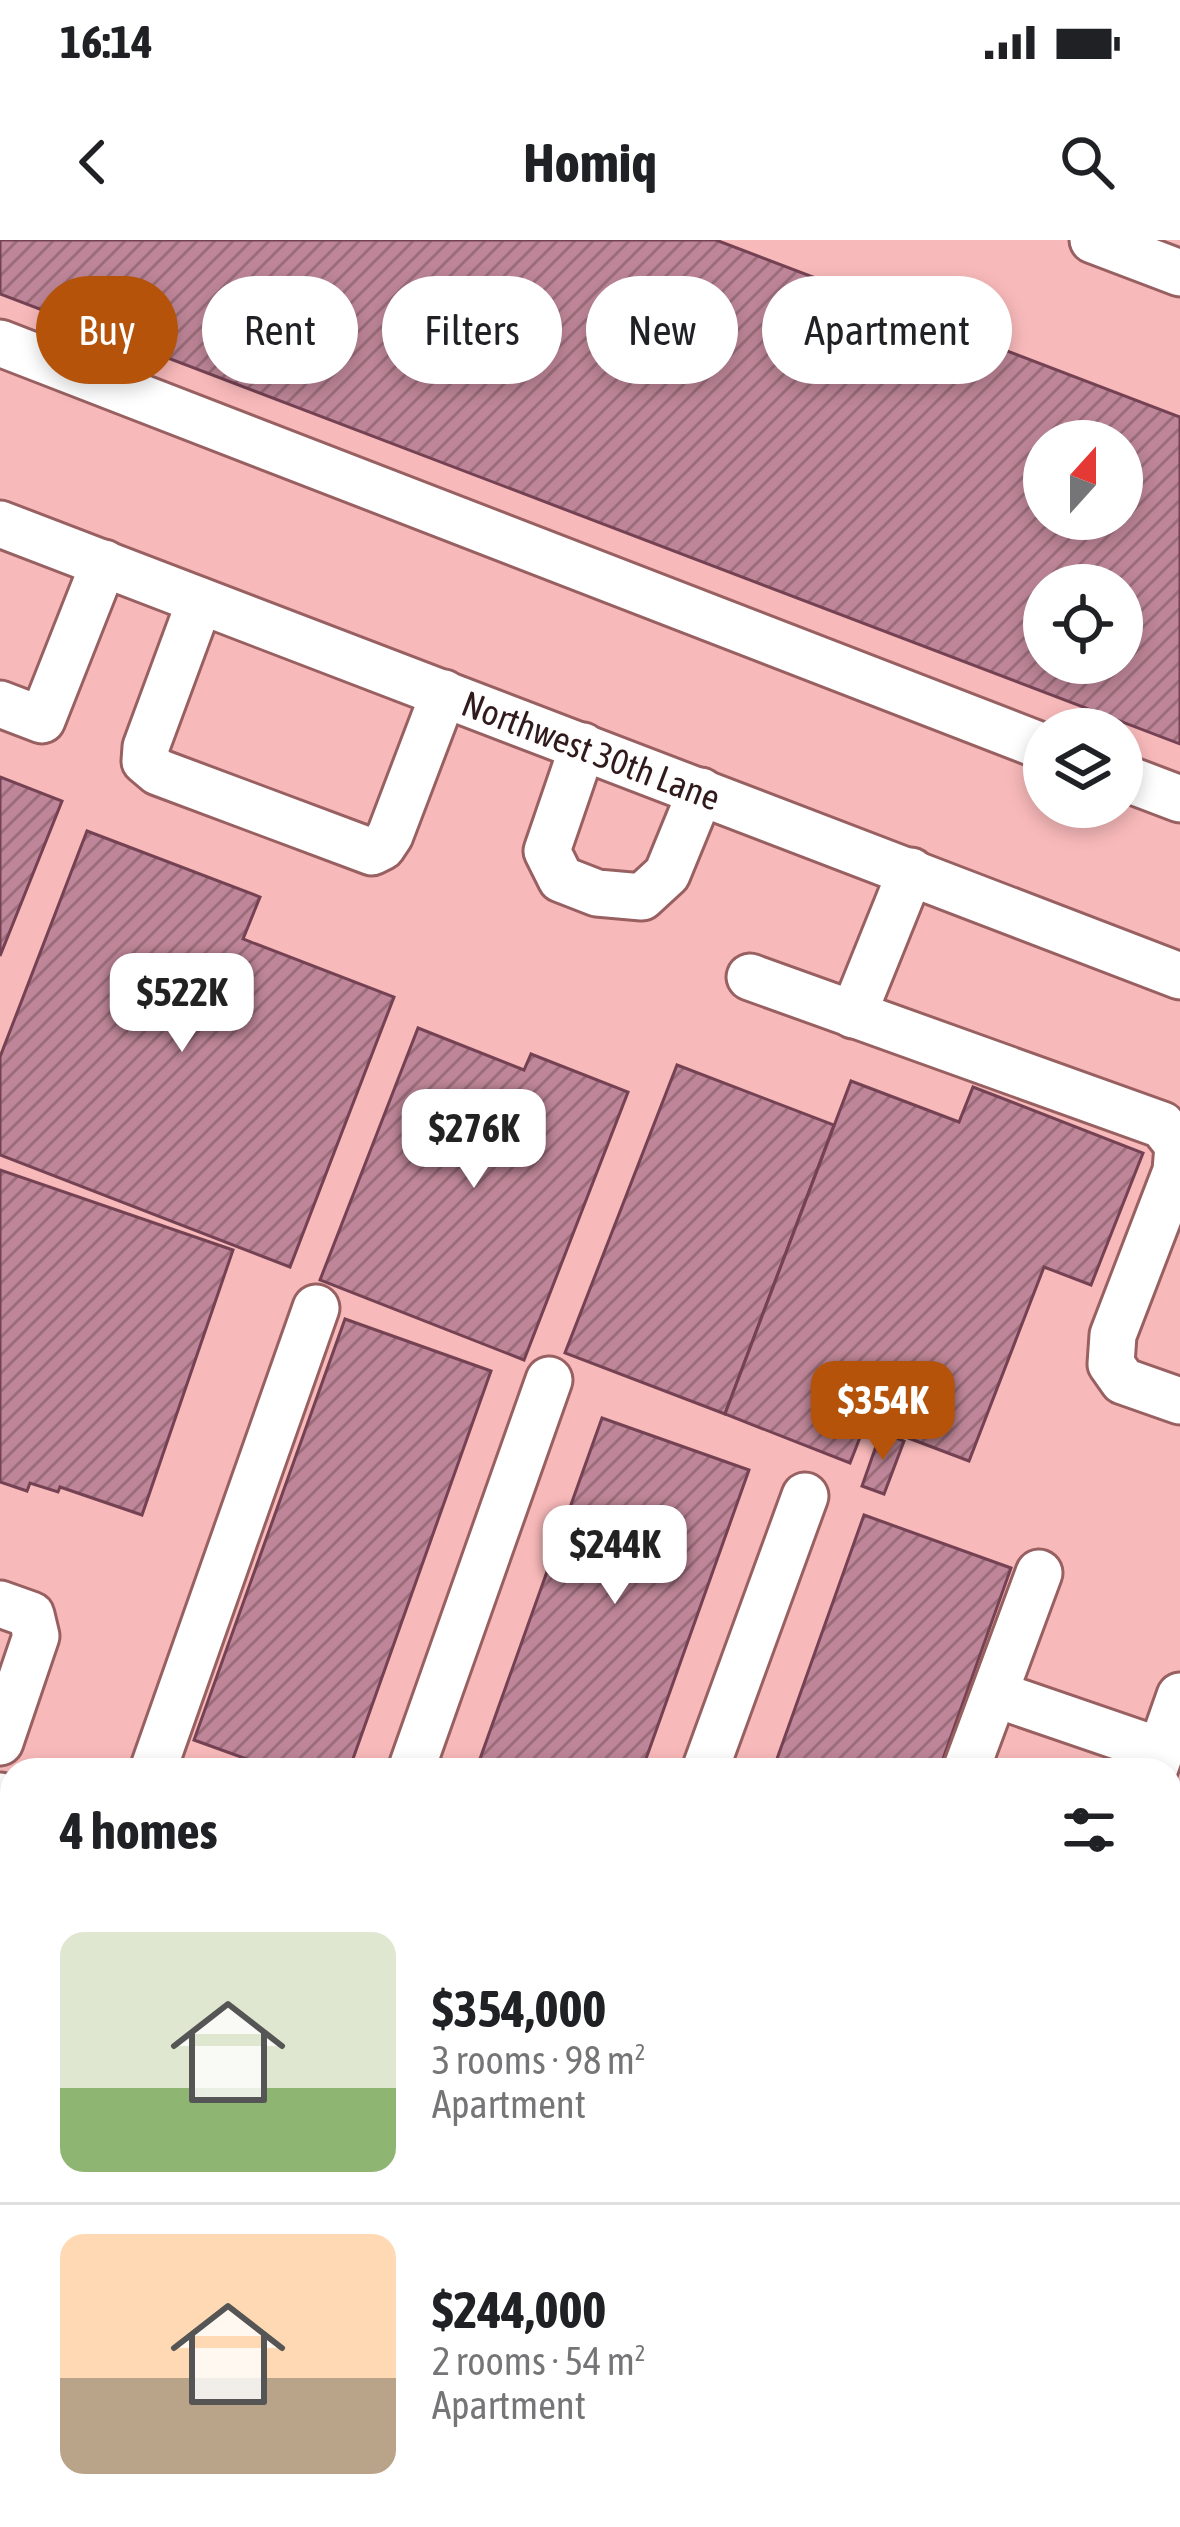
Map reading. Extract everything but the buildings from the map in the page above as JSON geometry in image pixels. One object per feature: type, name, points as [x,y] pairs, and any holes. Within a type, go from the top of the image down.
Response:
[{"type":"street","points":[[1094,240],[1180,273]]},
{"type":"street","points":[[0,343],[1023,739]]},
{"type":"street","name":"Northwest 30th Lane","points":[[0,524],[1180,976]]},
{"type":"street","points":[[0,704],[42,720],[104,563]]},
{"type":"street","points":[[200,601],[146,747],[145,761],[179,780],[372,852],[390,835],[444,693]]},
{"type":"street","points":[[583,746],[547,851],[561,879],[598,893],[642,897],[667,874],[701,791]]},
{"type":"street","points":[[1143,785],[1180,799]]},
{"type":"street","points":[[853,1015],[911,872]]},
{"type":"street","points":[[750,977],[1162,1125],[1178,1145],[1176,1171],[1113,1335],[1111,1364],[1123,1381],[1180,1401]]},
{"type":"street","points":[[157,1758],[316,1308]]},
{"type":"street","points":[[415,1758],[549,1380]]},
{"type":"street","points":[[709,1758],[805,1496]]},
{"type":"street","points":[[971,1758],[1039,1573]]},
{"type":"street","points":[[0,1604],[31,1615],[36,1636],[0,1742]]},
{"type":"street","points":[[995,1694],[1152,1758]]},
{"type":"street","points":[[1158,1758],[1180,1696]]}]
